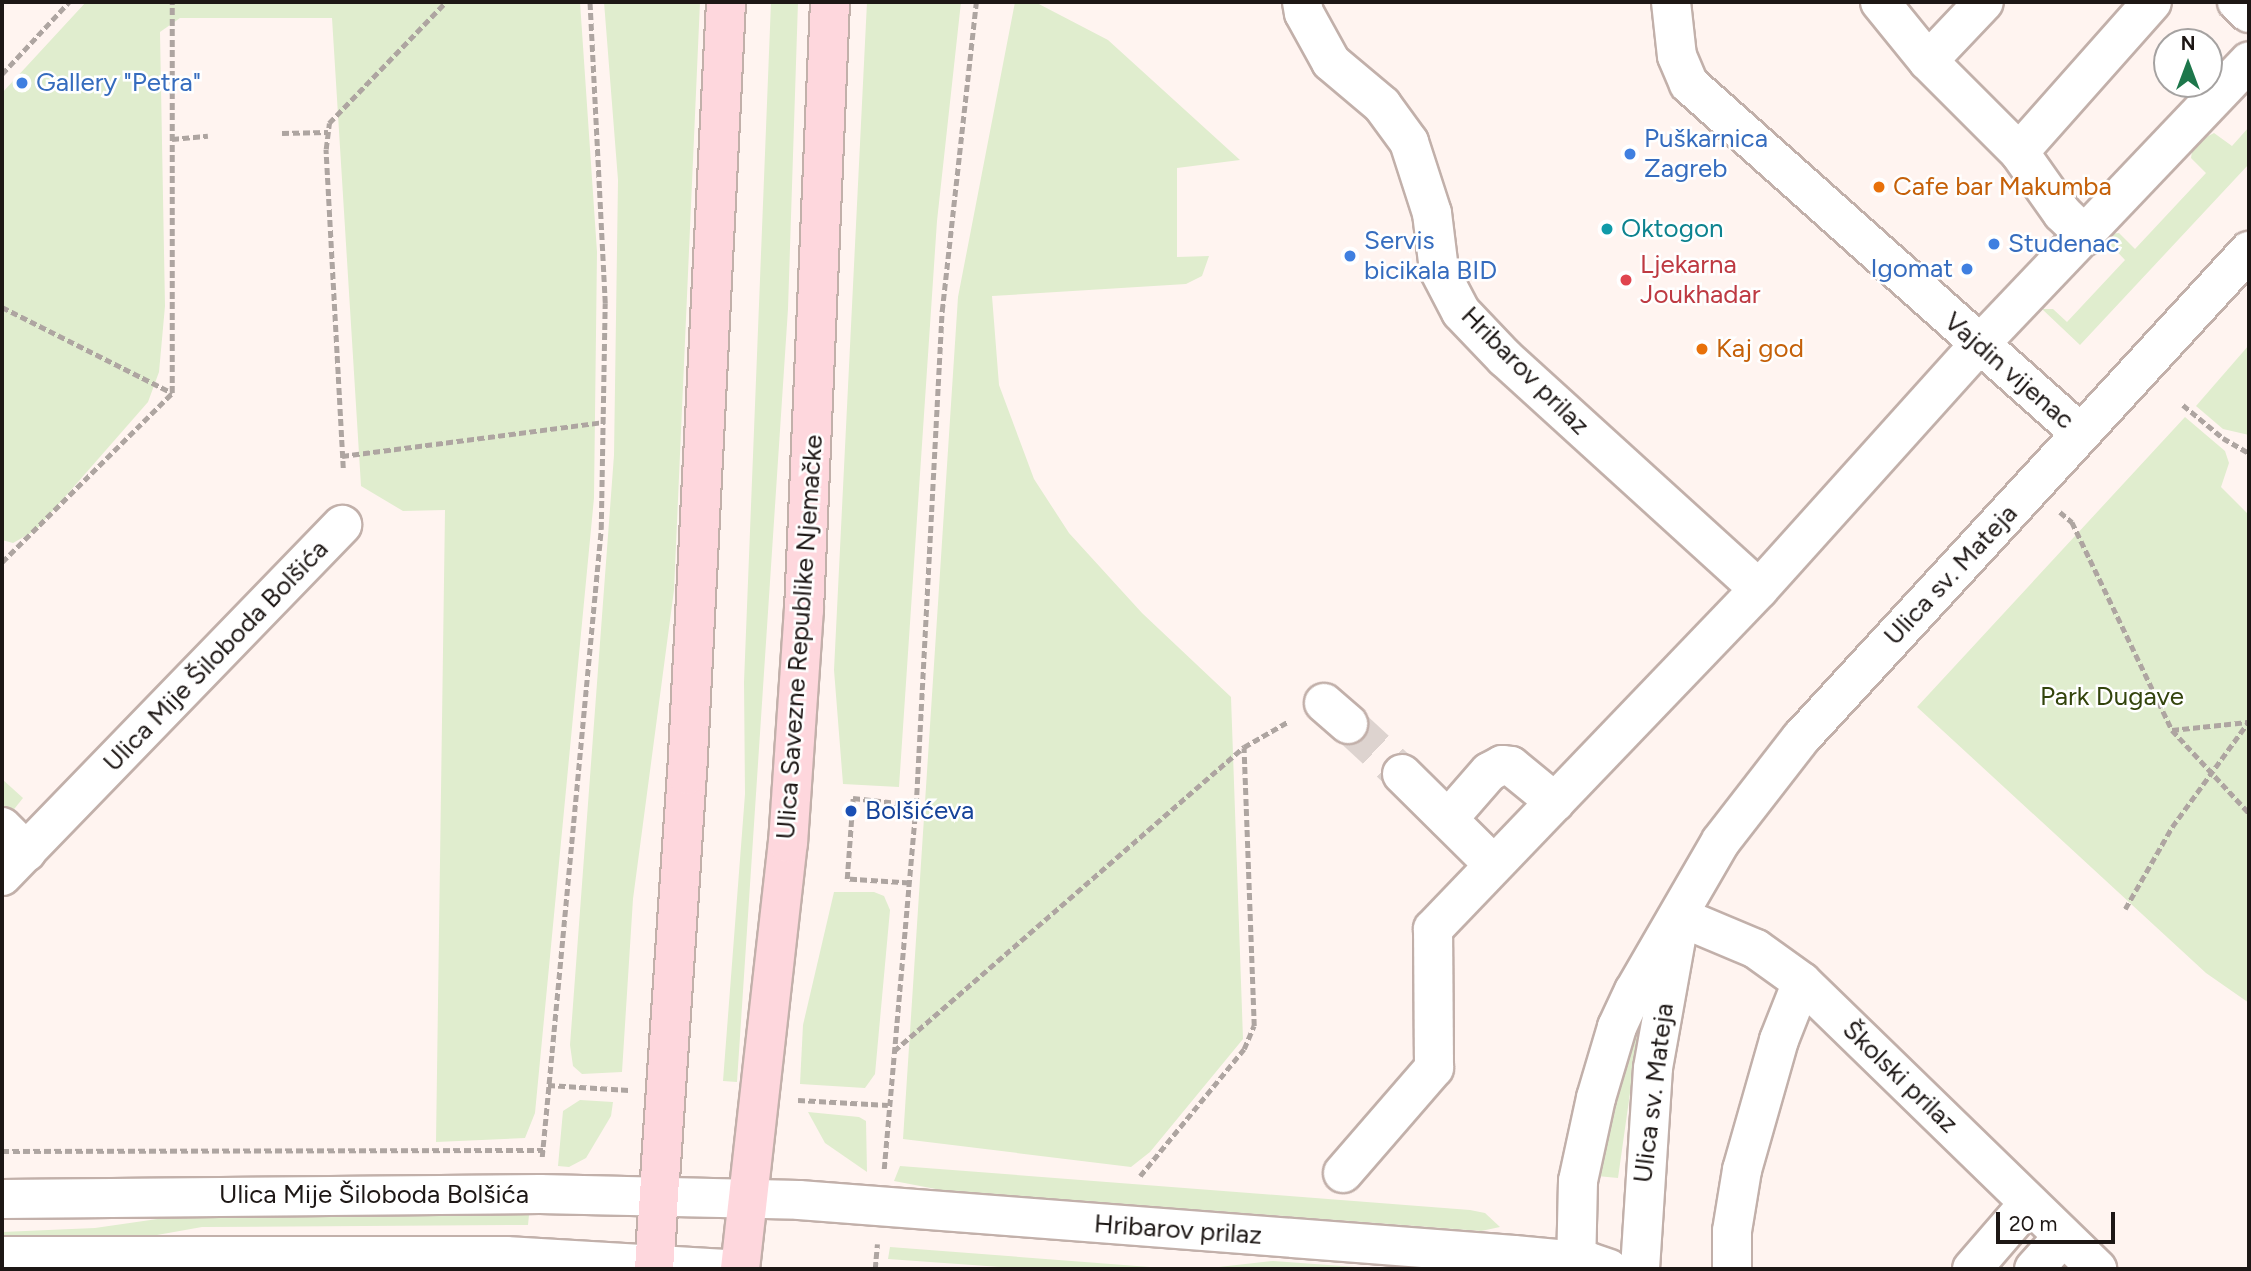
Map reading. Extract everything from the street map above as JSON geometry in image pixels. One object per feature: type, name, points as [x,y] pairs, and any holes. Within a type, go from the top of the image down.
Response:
[{"type":"main road","points":[[654,1266],[687,761],[726,2]]},
{"type":"main road","name":"Ulica Savezne Republike Njemačke","points":[[740,1269],[795,747],[825,201],[830,2]]},
{"type":"street","name":"Hribarov prilaz","points":[[1302,2],[1304,13],[1331,62],[1382,105],[1409,142],[1432,213],[1439,270],[1461,312],[1505,358],[1759,590]]},
{"type":"street","name":"Vajdin vijenac","points":[[1671,2],[1677,56],[1689,84],[1978,346],[2080,433]]},
{"type":"street","points":[[1880,2],[1928,61],[2019,152],[2062,213],[2086,236]]},
{"type":"street","points":[[1928,61],[1984,2]]},
{"type":"street","points":[[2019,152],[2152,2]]},
{"type":"street","points":[[2237,2],[2249,13]]},
{"type":"street","points":[[1343,1173],[1434,1068],[1433,929],[1759,590],[1978,346],[2086,236],[2249,61]]},
{"type":"street","name":"Ulica sv. Mateja","points":[[1587,1266],[1578,1181],[1603,1074],[1634,991],[1679,917],[1694,883],[1747,802],[2080,433],[2249,251]]},
{"type":"street","name":"Ulica Mije Šiloboda Bolšića","points":[[10,852],[342,525]]},
{"type":"street","points":[[1448,819],[1489,772],[1502,765],[1511,766],[1555,802]]},
{"type":"street","points":[[1402,774],[1494,865]]},
{"type":"street","name":"Ulica sv. Mateja","points":[[1640,1269],[1651,1081],[1679,917]]},
{"type":"street","name":"Školski prilaz","points":[[1679,917],[1756,949],[1802,982],[2029,1203],[2046,1255],[2097,1269]]},
{"type":"street","points":[[1732,1269],[1732,1231],[1742,1170],[1779,1040],[1802,982]]},
{"type":"street","name":"Ulica Mije Šiloboda Bolšića","points":[[2,1199],[659,1196],[746,1198]]},
{"type":"street","name":"Hribarov prilaz","points":[[746,1198],[1587,1266]]},
{"type":"street","points":[[1972,1269],[2029,1203]]},
{"type":"street","points":[[2,1256],[506,1256],[726,1269]]},
{"type":"path","points":[[2,74],[69,2]]},
{"type":"path","points":[[2,564],[172,393],[172,2]]},
{"type":"path","points":[[343,468],[329,122],[446,2]]},
{"type":"path","points":[[542,1161],[601,529],[606,422],[606,303],[590,2]]},
{"type":"path","points":[[883,1180],[916,805],[943,311],[976,2]]},
{"type":"path","points":[[282,133],[328,132]]},
{"type":"path","points":[[172,139],[208,136]]},
{"type":"path","points":[[2,307],[172,393]]},
{"type":"path","points":[[2183,405],[2223,439],[2249,453]]},
{"type":"path","points":[[342,456],[606,422]]},
{"type":"path","points":[[2072,522],[2172,730],[2249,813]]},
{"type":"path","points":[[893,1051],[1244,747],[1284,727],[1323,713]]},
{"type":"path","points":[[2172,730],[2249,722]]},
{"type":"path","points":[[2126,909],[2209,772],[2249,722]]},
{"type":"path","points":[[1140,1176],[1244,1049],[1254,1026],[1244,747]]},
{"type":"path","points":[[909,883],[846,879],[853,798],[916,805]]},
{"type":"path","points":[[2,1151],[543,1150]]},
{"type":"path","points":[[875,1269],[877,1246]]},
{"type":"green space","points":[[86,2],[580,2],[597,252],[594,498],[535,1113],[525,1138],[436,1142],[445,510],[403,511],[361,486],[332,18],[180,18],[160,32],[165,306],[159,372],[148,402],[36,530],[13,543],[2,540],[2,93]]},
{"type":"green space","points":[[604,2],[700,2],[674,590],[633,899],[622,1072],[582,1074],[573,1066],[570,1045],[614,455],[618,180]]},
{"type":"green space","points":[[771,2],[798,2],[788,309],[737,1082],[723,1081],[745,794],[744,682]]},
{"type":"green space","points":[[867,2],[961,2],[937,221],[899,787],[843,784],[834,670]]},
{"type":"green space","points":[[1015,2],[1035,2],[1108,40],[1240,160],[1177,168],[1177,257],[1209,256],[1202,276],[1186,284],[992,296],[999,385],[1034,479],[1069,533],[1142,613],[1231,697],[1243,1039],[1150,1152],[1131,1167],[903,1139],[958,297]]},
{"type":"green space","points":[[2249,127],[2249,164],[2080,345],[2042,309],[2053,309],[2067,322],[2125,260],[2108,242],[2109,234],[2119,233],[2135,249],[2206,173],[2191,158],[2193,144],[2214,133],[2232,146]]},
{"type":"green space","points":[[2249,345],[2249,435],[2223,429],[2196,406]]},
{"type":"green space","name":"Park Dugave","points":[[2185,417],[2225,451],[2229,463],[2221,487],[2249,515],[2249,1003],[2206,973],[1917,707]]},
{"type":"green space","points":[[2,779],[23,798],[11,813],[2,805]]},
{"type":"green space","points":[[834,892],[874,892],[884,896],[890,910],[875,1074],[865,1088],[800,1084],[803,1025]]},
{"type":"green space","points":[[1659,960],[1631,1086],[1618,1178],[1597,1176],[1614,1099]]},
{"type":"green space","points":[[580,1100],[613,1102],[611,1116],[586,1158],[569,1167],[558,1166],[563,1111]]},
{"type":"green space","points":[[808,1112],[859,1117],[866,1121],[867,1172],[825,1143]]},
{"type":"green space","points":[[900,1166],[1470,1210],[1485,1213],[1500,1227],[1481,1231],[941,1190],[894,1181]]},
{"type":"green space","points":[[185,1215],[529,1215],[528,1225],[202,1227],[101,1245],[2,1246],[2,1232],[95,1228]]},
{"type":"green space","points":[[890,1247],[1176,1269],[1027,1269],[888,1259]]},
{"type":"green space","points":[[1273,1261],[1384,1269],[1201,1269]]},
{"type":"tunnel","points":[[1348,724],[1402,774]]},
{"type":"place","name":"Gallery \"Petra\"","points":[[22,83]]},
{"type":"place","name":"Puškarnica Zagreb","points":[[1630,154]]},
{"type":"place","name":"Cafe bar Makumba","points":[[1879,187]]},
{"type":"place","name":"Oktogon","points":[[1607,229]]},
{"type":"place","name":"Studenac","points":[[1994,244]]},
{"type":"place","name":"Servis bicikala BID","points":[[1350,256]]},
{"type":"place","name":"Igomat","points":[[1967,269]]},
{"type":"place","name":"Ljekarna Joukhadar","points":[[1626,280]]},
{"type":"place","name":"Kaj god","points":[[1702,349]]},
{"type":"place","name":"Bolšićeva","points":[[851,811]]}]
